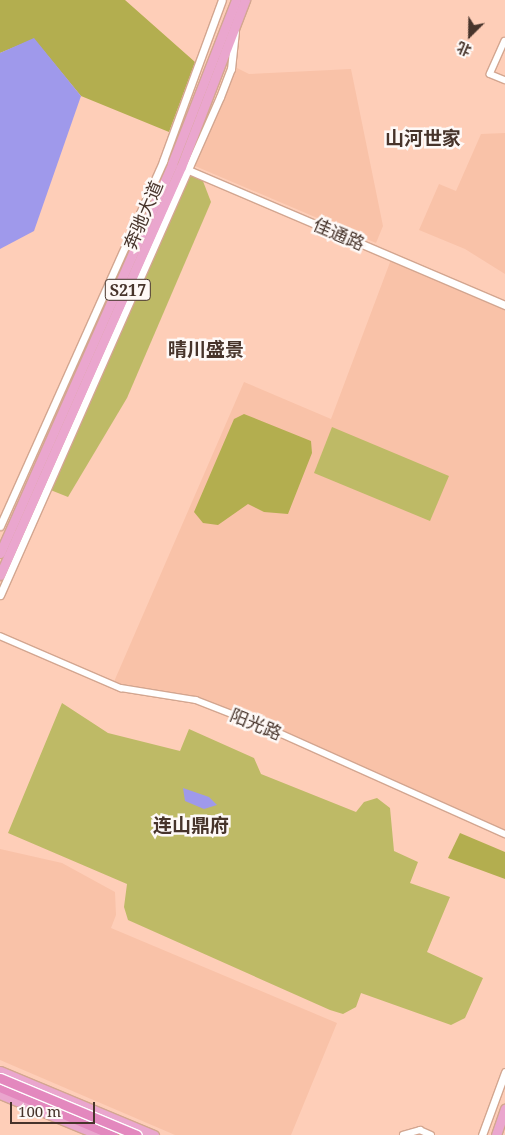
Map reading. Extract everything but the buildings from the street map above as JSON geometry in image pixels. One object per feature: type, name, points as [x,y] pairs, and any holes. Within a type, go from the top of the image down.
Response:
[{"type":"highway","points":[[0,1078],[137,1135]]},
{"type":"highway","points":[[0,1087],[113,1135]]},
{"type":"main road","name":"奔驰大道","points":[[0,553],[181,167],[236,0]]},
{"type":"main road","name":"奔驰大道","points":[[0,575],[181,167],[245,0]]},
{"type":"main road","points":[[0,1071],[154,1135]]},
{"type":"main road","points":[[0,1094],[99,1135]]},
{"type":"main road","points":[[496,1135],[505,1109]]},
{"type":"street","points":[[0,526],[163,160],[222,0]]},
{"type":"street","points":[[505,41],[490,74],[505,80]]},
{"type":"street","points":[[0,595],[181,167]]},
{"type":"street","name":"佳通路","points":[[181,167],[505,305]]},
{"type":"street","name":"阳光路","points":[[0,636],[121,688],[196,700],[268,728],[505,834]]},
{"type":"street","points":[[482,1135],[505,1072]]},
{"type":"street","points":[[119,1135],[124,1123]]},
{"type":"street","points":[[403,1135],[420,1130],[431,1135]]},
{"type":"shaded area","points":[[0,0],[125,0],[195,62],[169,132],[81,96],[34,39],[0,53]]},
{"type":"shaded area","points":[[34,38],[81,96],[34,231],[0,249],[0,53]]},
{"type":"shaded area","points":[[235,67],[249,74],[351,69],[383,226],[376,243],[195,166]]},
{"type":"shaded area","points":[[505,133],[505,274],[465,249],[419,230],[439,184],[456,191],[481,134]]},
{"type":"shaded area","points":[[189,171],[201,176],[211,202],[127,398],[68,497],[48,489]]},
{"type":"shaded area","points":[[392,257],[505,305],[505,834],[200,702],[113,684],[244,382],[331,419]]},
{"type":"shaded area","points":[[244,414],[311,441],[312,453],[288,514],[264,512],[248,504],[218,525],[203,523],[194,512],[234,419]]},
{"type":"shaded area","points":[[332,427],[449,476],[430,521],[314,473]]},
{"type":"shaded area","points":[[62,703],[108,733],[180,751],[189,729],[254,758],[261,774],[356,812],[364,802],[377,798],[390,808],[394,851],[418,862],[410,883],[450,897],[427,952],[483,978],[465,1018],[451,1025],[361,993],[356,1007],[343,1014],[330,1010],[128,920],[124,907],[127,884],[8,833]]},
{"type":"shaded area","points":[[183,788],[209,797],[217,805],[204,809],[185,801]]},
{"type":"shaded area","points":[[460,833],[505,852],[505,879],[448,858]]},
{"type":"shaded area","points":[[0,849],[62,863],[115,892],[116,915],[111,928],[337,1023],[291,1135],[175,1135],[0,1060]]},
{"type":"district","name":"山河世家","points":[[423,139]]},
{"type":"district","name":"晴川盛景","points":[[206,350]]},
{"type":"district","name":"连山鼎府","points":[[191,826]]}]
